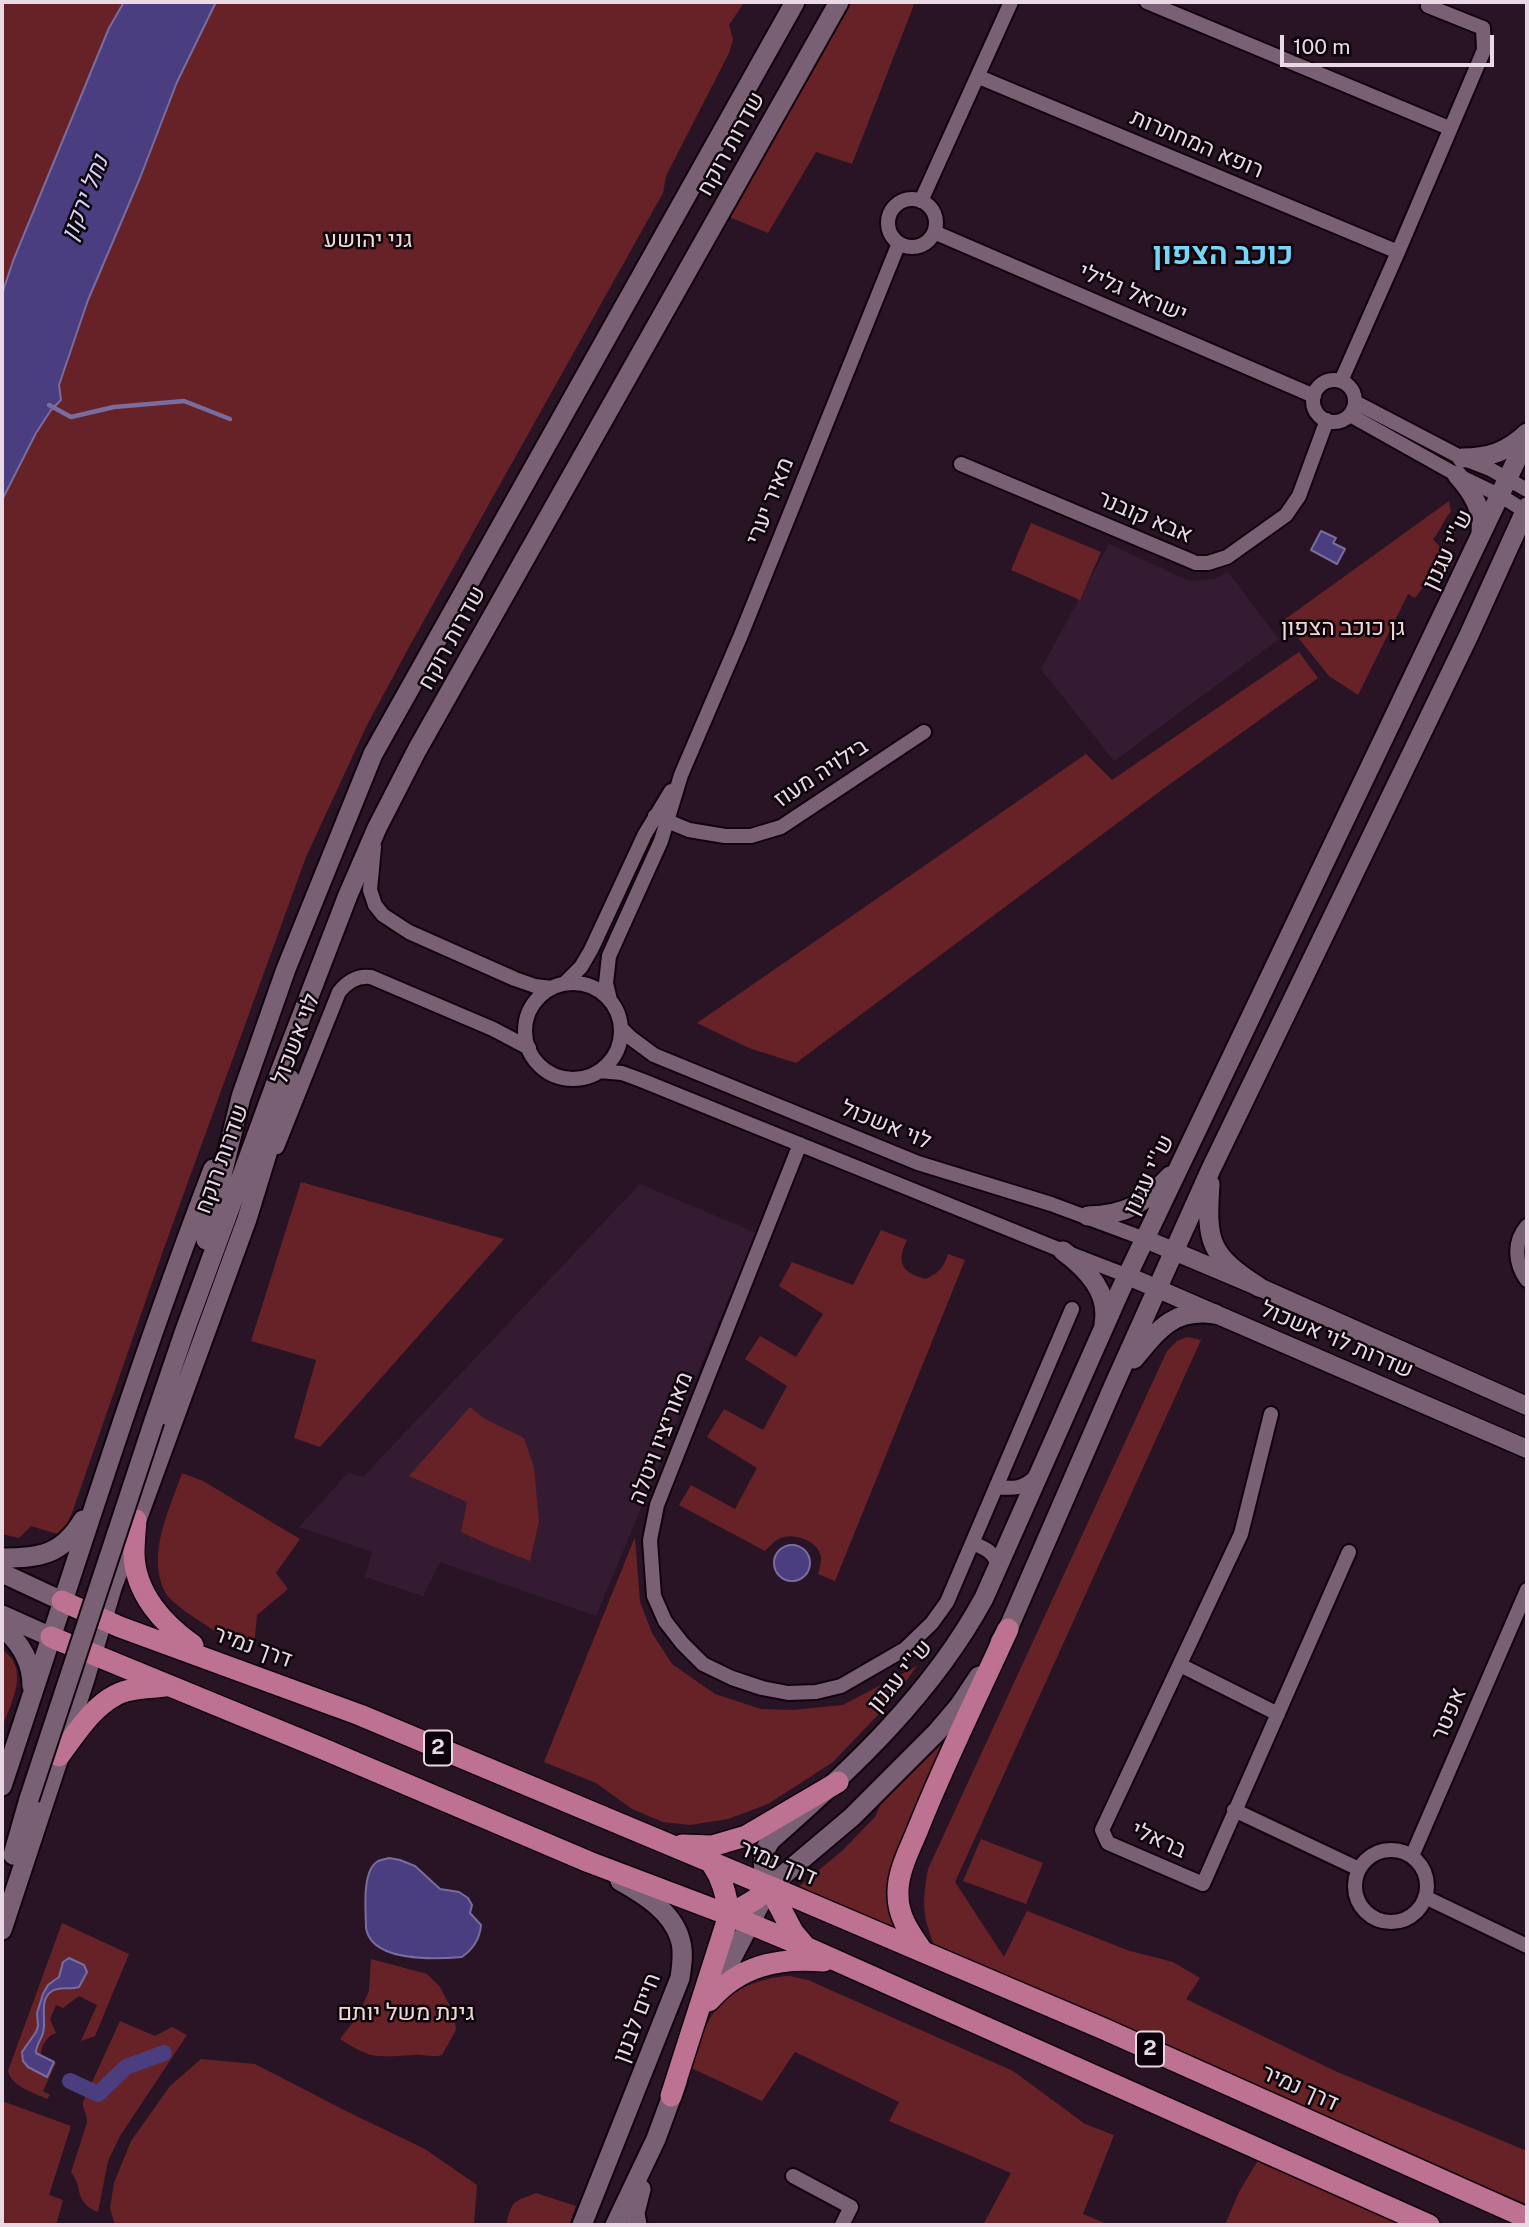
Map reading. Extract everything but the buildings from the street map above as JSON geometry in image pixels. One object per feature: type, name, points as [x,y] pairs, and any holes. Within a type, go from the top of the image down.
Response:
[{"type":"highway","points":[[136,1520],[134,1557],[151,1605],[173,1632],[215,1660]]},
{"type":"highway","name":"דרך נמיר","points":[[62,1601],[103,1619],[360,1715],[665,1843],[1129,2040],[1527,2218]]},
{"type":"highway","points":[[923,1952],[906,1927],[899,1909],[901,1872],[925,1812],[1008,1629]]},
{"type":"highway","name":"2","points":[[51,1637],[589,1862],[808,1948],[1429,2225]]},
{"type":"highway","points":[[59,1756],[98,1709],[117,1694],[134,1689],[170,1686]]},
{"type":"highway","points":[[665,1843],[712,1846],[735,1840],[770,1824],[838,1782]]},
{"type":"highway","points":[[671,2096],[729,1915],[726,1892],[719,1873],[712,1864]]},
{"type":"highway","points":[[729,1915],[756,1899],[769,1887],[793,1932],[808,1948]]},
{"type":"highway","points":[[709,2001],[727,1982],[760,1966],[804,1960],[840,1964]]},
{"type":"main road","name":"שדרות רוקח","points":[[184,1333],[242,1097],[286,969],[373,754],[795,2]]},
{"type":"main road","name":"שדרות רוקח","points":[[2,1894],[29,1799],[184,1333],[283,1064],[348,895],[377,828],[417,750],[839,2]]},
{"type":"main road","points":[[1480,540],[1481,513],[1460,467],[1499,453],[1512,446],[1527,432]]},
{"type":"main road","name":"ש''י עגנון","points":[[769,1887],[762,1860],[766,1846],[838,1782],[878,1740],[946,1660],[965,1633],[998,1567],[1128,1276],[1527,438]]},
{"type":"main road","points":[[637,2225],[635,2213],[671,2096],[709,2001],[769,1887],[852,1817],[937,1732],[959,1706],[1008,1629],[1211,1170],[1469,635],[1526,509]]},
{"type":"main road","points":[[2,1930],[136,1520],[247,1219],[348,895]]},
{"type":"main road","points":[[2,1786],[95,1501],[189,1231],[242,1097]]},
{"type":"main road","points":[[1088,1216],[1105,1216],[1130,1210],[1156,1191],[1183,1163]]},
{"type":"main road","points":[[1211,1170],[1209,1209],[1212,1242],[1216,1252],[1231,1267],[1259,1287]]},
{"type":"main road","points":[[1063,1251],[1087,1270],[1096,1285],[1106,1317],[1103,1332]]},
{"type":"main road","points":[[1114,1385],[1158,1329],[1190,1313],[1215,1314]]},
{"type":"main road","points":[[2,1558],[29,1558],[57,1549],[78,1529],[95,1501]]},
{"type":"main road","name":"דרך נמיר","points":[[2,1573],[62,1601]]},
{"type":"main road","points":[[2,1615],[51,1637]]},
{"type":"main road","points":[[2,1626],[18,1644],[30,1664],[33,1694]]},
{"type":"main road","name":"שדרות רוקח","points":[[2,1864],[29,1799]]},
{"type":"main road","name":"חיים לבנון","points":[[582,2225],[680,1978],[682,1958],[680,1938],[674,1925],[659,1906],[589,1862]]},
{"type":"main road","points":[[615,2225],[656,2139]]},
{"type":"street","points":[[921,201],[1011,2]]},
{"type":"street","points":[[1147,2],[1449,128]]},
{"type":"street","points":[[1341,381],[1485,50],[1483,28],[1429,5]]},
{"type":"street","name":"רופא המחתרות","points":[[979,77],[1398,253]]},
{"type":"street","points":[[906,200],[921,201],[928,205],[935,218],[934,232],[923,244],[915,247],[899,243],[890,231],[888,223],[893,209],[906,200]]},
{"type":"street","name":"ישראל גלילי","points":[[934,232],[1314,396]]},
{"type":"street","name":"מאיר יערי","points":[[558,986],[581,967],[645,834],[661,819],[741,635],[899,243]]},
{"type":"street","points":[[1334,380],[1341,381],[1351,389],[1353,408],[1338,422],[1327,420],[1315,409],[1314,396],[1322,385],[1334,380]]},
{"type":"street","points":[[1353,408],[1460,467],[1490,469],[1526,509]]},
{"type":"street","name":"אבא קובנר","points":[[961,464],[1196,563],[1208,563],[1227,557],[1282,519],[1294,506],[1327,420]]},
{"type":"street","points":[[1505,487],[1527,490]]},
{"type":"street","name":"בילויה מעוז","points":[[661,819],[689,830],[726,836],[751,836],[781,827],[924,732]]},
{"type":"street","name":"מאיר יערי","points":[[610,1000],[606,983],[609,956],[661,841],[661,819]]},
{"type":"street","points":[[377,828],[370,890],[375,905],[383,915],[409,932],[515,979],[535,986],[577,983],[601,992],[610,1000],[618,1013],[620,1041],[616,1052],[600,1071],[587,1077],[558,1077],[541,1066],[528,1048],[525,1035],[527,1020],[536,1002],[558,986]]},
{"type":"street","points":[[622,884],[638,892]]},
{"type":"street","name":"לוי אשכול","points":[[247,1219],[339,992],[351,981],[358,977],[371,977],[493,1029],[528,1048]]},
{"type":"street","name":"לוי אשכול","points":[[621,1028],[654,1055],[918,1163],[1088,1216],[1146,1239]]},
{"type":"street","points":[[600,1071],[631,1076],[1128,1276]]},
{"type":"street","name":"מאוריציו ויטלה","points":[[800,1144],[657,1505],[650,1540],[654,1596],[665,1621],[703,1664],[762,1688],[788,1693],[816,1692],[841,1686],[905,1649],[932,1623],[947,1602],[1072,1309]]},
{"type":"street","points":[[1527,1226],[1518,1243],[1517,1258],[1527,1280]]},
{"type":"street","name":"שדרות לוי אשכול","points":[[1146,1239],[1527,1406]]},
{"type":"street","name":"שדרות לוי אשכול","points":[[1128,1276],[1527,1449]]},
{"type":"street","name":"בראלי","points":[[1270,1414],[1241,1534],[1102,1830],[1108,1843],[1203,1884],[1349,1552]]},
{"type":"street","points":[[996,1487],[1018,1489],[1031,1482],[1040,1471]]},
{"type":"street","points":[[972,1543],[990,1551],[997,1560],[998,1567]]},
{"type":"street","name":"אפטר","points":[[1412,1856],[1527,1590]]},
{"type":"street","points":[[1180,1665],[1278,1714]]},
{"type":"street","points":[[1234,1810],[1359,1869]]},
{"type":"street","points":[[1388,1850],[1401,1851],[1412,1856],[1424,1872],[1427,1885],[1419,1908],[1409,1917],[1397,1922],[1384,1922],[1372,1917],[1360,1905],[1355,1893],[1359,1869],[1376,1853],[1388,1850]]},
{"type":"street","points":[[1425,1897],[1527,1946]]},
{"type":"street","points":[[793,2176],[851,2207],[842,2225]]},
{"type":"shaded area","points":[[1109,544],[1189,581],[1215,579],[1228,572],[1279,639],[1114,761],[1041,669]]},
{"type":"shaded area","points":[[640,1184],[756,1233],[596,1616],[440,1562],[423,1596],[365,1577],[372,1552],[299,1527],[348,1473],[363,1477]]},
{"type":"green space","points":[[2,2],[124,2],[109,28],[13,261],[2,294]]},
{"type":"green space","name":"גני יהושע","points":[[216,2],[747,2],[729,25],[733,39],[729,53],[666,176],[663,193],[367,725],[306,857],[67,1524],[57,1534],[31,1526],[19,1538],[2,1534],[2,500],[36,433],[61,400],[59,386],[88,300],[177,82]]},
{"type":"green space","points":[[846,2],[915,2],[852,164],[816,152],[768,233],[727,216]]},
{"type":"green space","name":"גן כוכב הצפון","points":[[1449,501],[1451,512],[1433,539],[1455,561],[1446,574],[1433,574],[1415,598],[1408,594],[1358,695],[1329,676],[1284,620]]},
{"type":"green space","points":[[1031,523],[1101,552],[1080,600],[1011,570]]},
{"type":"green space","points":[[1299,652],[1318,678],[1163,789],[796,1063],[749,1048],[697,1023],[1086,754],[1112,780]]},
{"type":"green space","points":[[301,1182],[504,1239],[320,1447],[294,1438],[316,1360],[251,1341]]},
{"type":"green space","points":[[881,1230],[907,1240],[902,1255],[903,1266],[918,1277],[926,1279],[937,1272],[945,1263],[948,1254],[965,1260],[835,1581],[818,1574],[820,1554],[808,1541],[793,1536],[783,1537],[765,1551],[679,1505],[691,1485],[735,1509],[757,1468],[707,1437],[724,1409],[763,1430],[787,1386],[745,1359],[760,1336],[796,1357],[823,1314],[779,1286],[792,1262],[853,1285]]},
{"type":"green space","points":[[1187,1337],[1201,1340],[955,1882],[1004,1957],[1027,1911],[1130,1951],[1173,1962],[1200,1978],[1186,1999],[1335,2071],[1527,2151],[1527,2204],[1416,2159],[936,1949],[931,1938],[925,1910],[928,1869],[1167,1351],[1177,1341]]},
{"type":"green space","points":[[470,1407],[485,1419],[524,1438],[534,1468],[539,1522],[530,1561],[461,1532],[467,1502],[409,1476]]},
{"type":"green space","points":[[182,1473],[203,1481],[300,1539],[276,1573],[288,1589],[257,1615],[254,1645],[238,1643],[221,1635],[181,1608],[165,1592],[158,1562],[159,1547],[166,1516]]},
{"type":"green space","points":[[635,1537],[640,1602],[652,1633],[672,1664],[715,1694],[761,1709],[793,1710],[843,1705],[917,1666],[893,1699],[833,1762],[768,1804],[728,1819],[690,1825],[663,1822],[632,1809],[596,1783],[544,1762]]},
{"type":"green space","points":[[2,1650],[11,1657],[17,1676],[14,1697],[2,1728]]},
{"type":"green space","points":[[972,1701],[894,1872],[905,1940],[795,1890],[843,1850],[875,1817],[885,1794]]},
{"type":"green space","points":[[981,1839],[1043,1863],[1026,1904],[963,1881]]},
{"type":"green space","points":[[62,1923],[129,1954],[95,2036],[81,2041],[97,2005],[79,1996],[63,2008],[56,2005],[50,2019],[56,2033],[47,2039],[41,2051],[41,2055],[56,2063],[43,2091],[50,2095],[47,2099],[18,2085],[8,2071]]},
{"type":"green space","name":"גינת משל יותם","points":[[371,1959],[427,1974],[440,1987],[454,2014],[456,2030],[442,2055],[375,2056],[340,2039],[357,2017],[369,1991]]},
{"type":"green space","points":[[790,1976],[808,1980],[1013,2071],[1085,2124],[1114,2135],[1083,2214],[1110,2225],[983,2225],[1011,2173],[889,2121],[899,2102],[795,2052],[762,2101],[689,2067],[707,2025],[721,2004],[748,1986]]},
{"type":"green space","points":[[120,2021],[155,2036],[172,2027],[187,2035],[120,2136],[108,2161],[98,2212],[85,2204],[71,2172],[87,2123],[83,2102]]},
{"type":"green space","points":[[201,2059],[255,2064],[425,2149],[477,2185],[474,2225],[115,2225],[110,2208],[114,2183],[131,2141],[170,2086]]},
{"type":"green space","points":[[2,2101],[71,2126],[49,2195],[63,2200],[56,2225],[2,2225]]},
{"type":"green space","points":[[1260,2157],[1412,2225],[1225,2225],[1239,2192]]},
{"type":"green space","points":[[536,2193],[576,2206],[569,2225],[506,2225],[515,2203]]},
{"type":"water","name":"נחל ירקון","points":[[124,2],[216,2],[177,82],[88,300],[59,385],[61,400],[36,433],[2,500],[2,294],[13,261],[109,28]]},
{"type":"water","points":[[1321,531],[1336,538],[1333,543],[1345,549],[1337,564],[1311,550]]},
{"type":"water","points":[[792,1545],[805,1550],[810,1563],[805,1576],[792,1581],[779,1576],[774,1563],[779,1550]]},
{"type":"water","points":[[389,1858],[415,1866],[440,1889],[459,1892],[468,1898],[472,1905],[470,1913],[481,1925],[475,1943],[462,1957],[407,1956],[380,1948],[371,1939],[366,1928],[365,1902],[369,1873],[378,1861]]},
{"type":"water","points":[[69,1958],[84,1965],[87,1972],[79,1987],[55,1990],[45,2000],[44,2028],[36,2053],[54,2062],[47,2077],[28,2067],[23,2061],[22,2052],[36,2032],[37,2013],[43,1994],[48,1985],[59,1977],[63,1962]]},
{"type":"waterway","points":[[49,405],[71,417],[114,407],[184,401],[230,419]]},
{"type":"waterway","points":[[70,2081],[98,2094],[126,2067],[164,2053]]},
{"type":"district","name":"כוכב הצפון","points":[[1223,255]]}]
